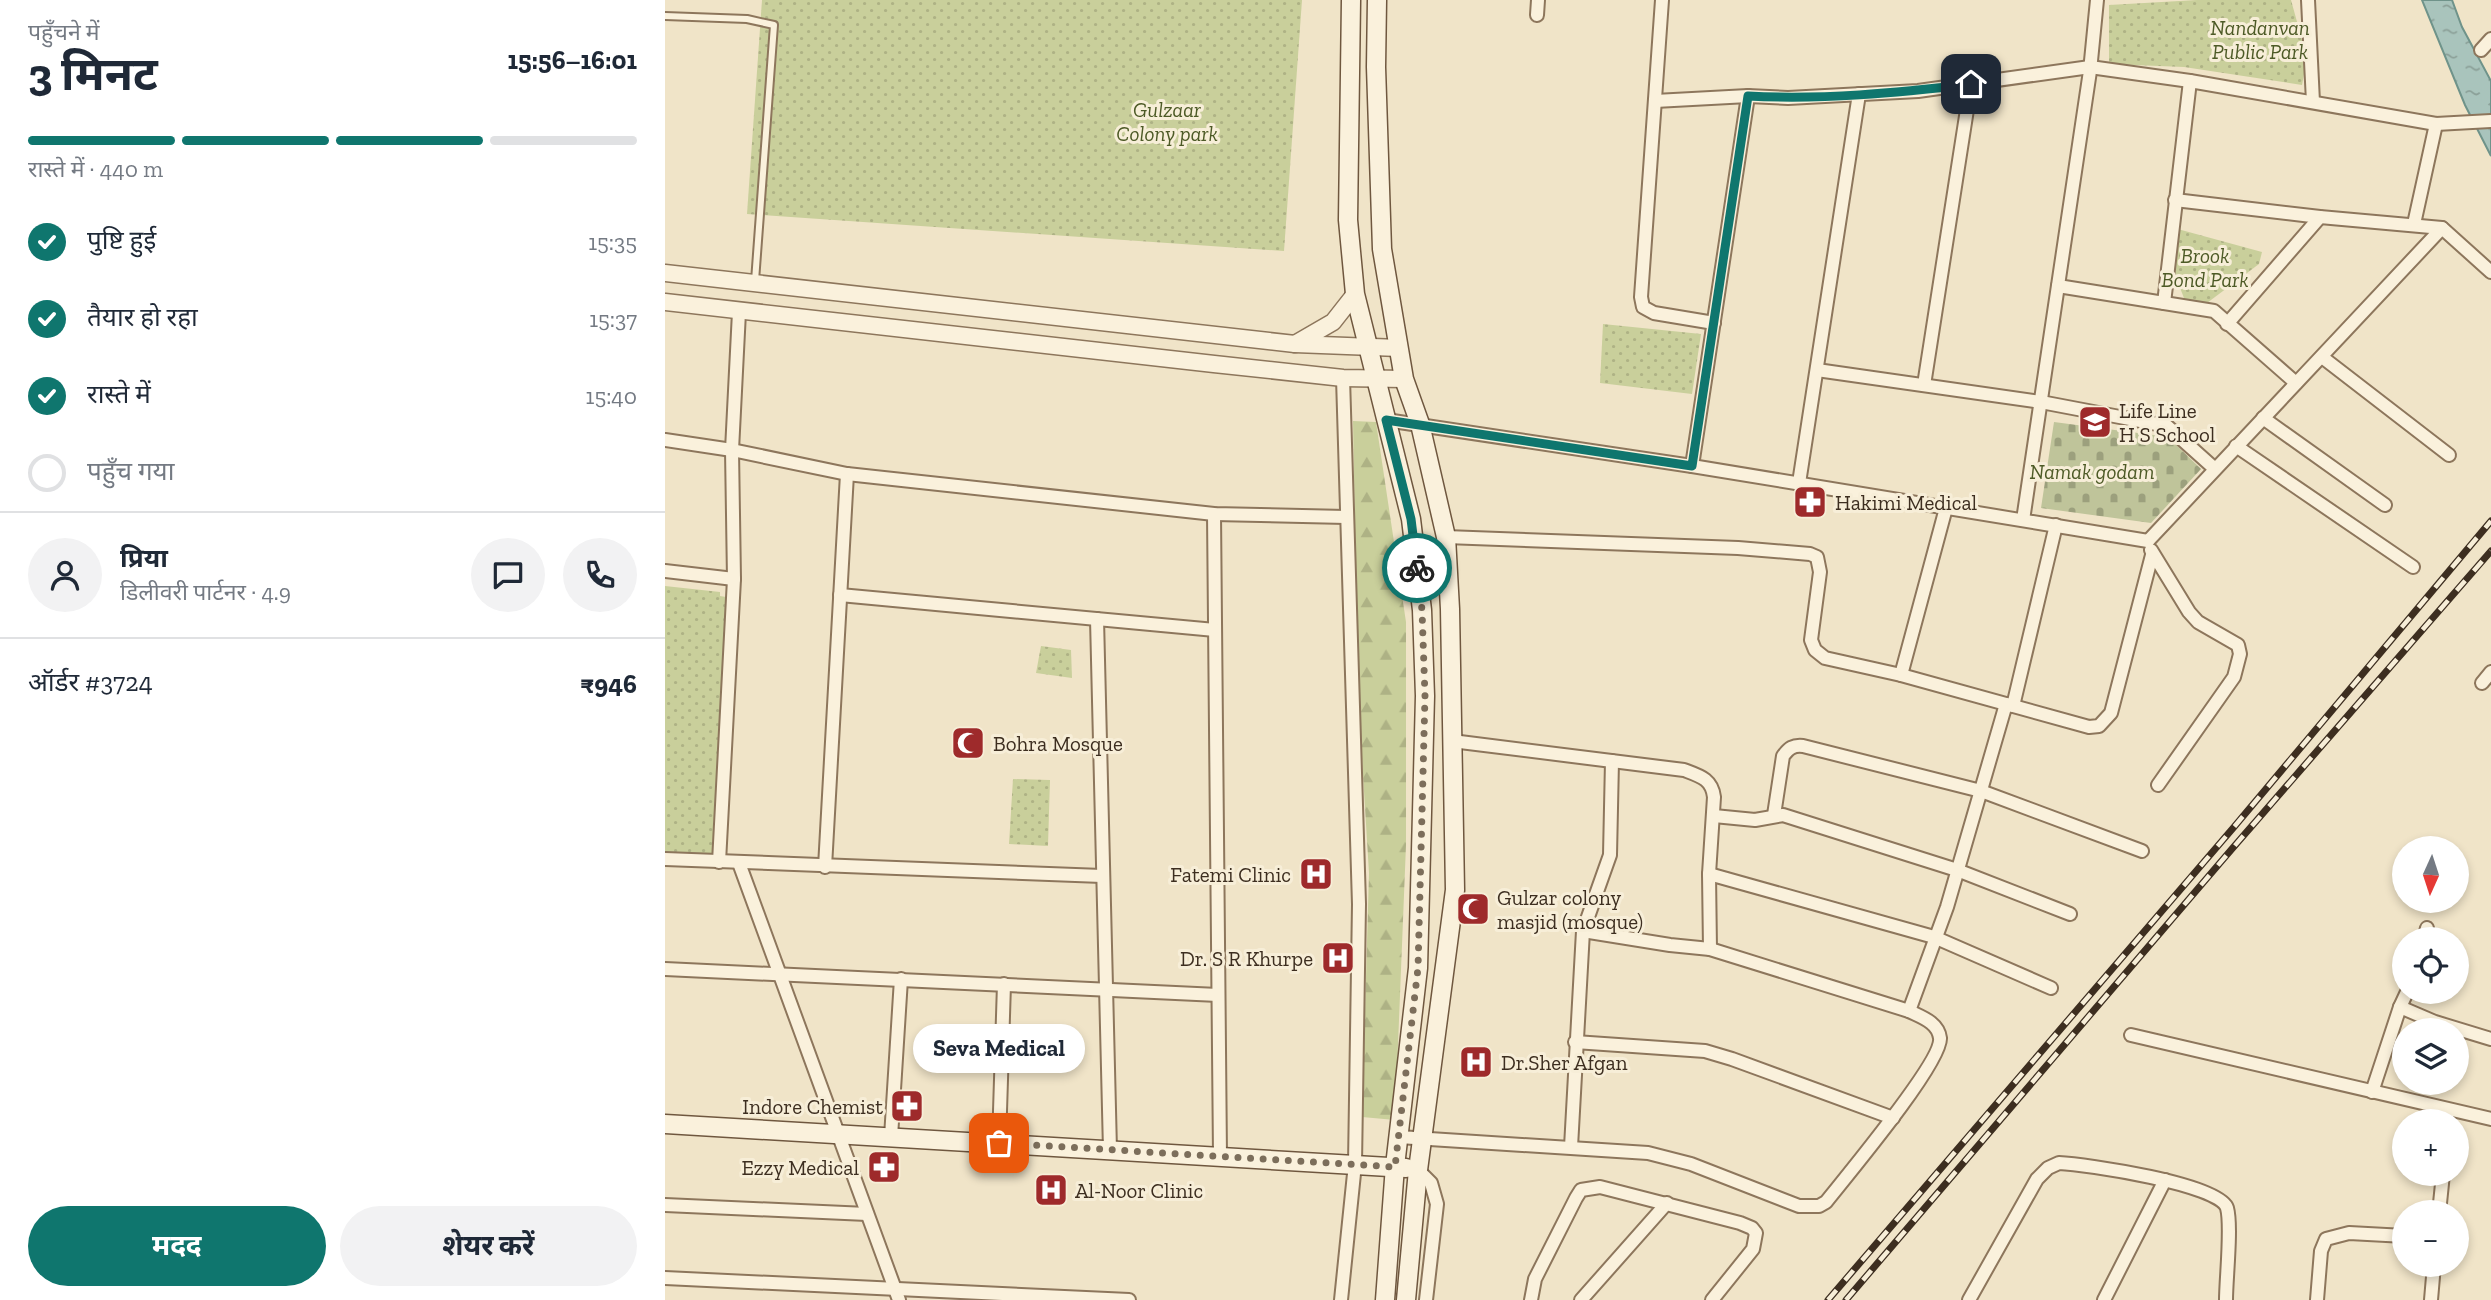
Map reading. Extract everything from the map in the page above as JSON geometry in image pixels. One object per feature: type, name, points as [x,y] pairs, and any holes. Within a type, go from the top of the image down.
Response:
[{"type":"main road","points":[[1351,0],[1348,220],[1355,294],[1411,519],[1422,610],[1425,696],[1418,968],[1395,1167],[1385,1300]]},
{"type":"main road","points":[[1377,0],[1376,67],[1382,249],[1404,379],[1420,424],[1446,537],[1450,609],[1455,890],[1418,1170],[1406,1300]]},
{"type":"main road","points":[[665,1124],[1355,1164],[1418,1170]]},
{"type":"street","points":[[1537,15],[1538,0]]},
{"type":"street","points":[[1662,0],[1641,297],[1643,307],[1654,313],[1714,323]]},
{"type":"street","points":[[2023,520],[2090,67],[2097,0]]},
{"type":"street","points":[[2308,0],[2313,102]]},
{"type":"street","points":[[2481,50],[2491,39]]},
{"type":"street","points":[[1655,101],[1918,91],[2090,67],[2190,81],[2442,124],[2491,121]]},
{"type":"street","points":[[2164,303],[2190,81]]},
{"type":"street","points":[[1924,385],[1971,84]]},
{"type":"street","points":[[1800,484],[1859,94]]},
{"type":"street","points":[[1692,466],[1748,96]]},
{"type":"street","points":[[2414,224],[2442,124]]},
{"type":"street","points":[[2175,200],[2442,228],[2491,272]]},
{"type":"street","points":[[2227,324],[2320,217]]},
{"type":"street","points":[[2148,541],[2442,228]]},
{"type":"street","points":[[665,272],[1295,344],[1399,348]]},
{"type":"street","points":[[2058,286],[2214,311],[2295,383]]},
{"type":"street","points":[[1295,344],[1333,322],[1355,294]]},
{"type":"street","points":[[665,302],[1343,377],[1404,379]]},
{"type":"street","points":[[719,862],[734,579],[732,450],[740,312]]},
{"type":"street","points":[[2322,357],[2449,455]]},
{"type":"street","points":[[1817,370],[2041,402],[2167,426],[2215,469]]},
{"type":"street","points":[[1341,1300],[1355,1164],[1359,904],[1343,377]]},
{"type":"street","points":[[2263,418],[2385,505]]},
{"type":"street","points":[[1386,420],[1692,466],[2148,541]]},
{"type":"street","points":[[665,440],[732,450],[847,474],[1214,514],[1346,517]]},
{"type":"street","points":[[2236,446],[2413,567]]},
{"type":"street","points":[[825,867],[847,474]]},
{"type":"street","points":[[1901,675],[1946,508]]},
{"type":"street","points":[[1214,514],[1220,1156]]},
{"type":"street","points":[[1909,1012],[1947,907],[2010,705],[2056,525]]},
{"type":"street","points":[[1446,537],[1738,548],[1809,554],[1817,557],[1821,572],[1811,640],[1815,650],[1825,658],[1901,675],[2089,727],[2099,726],[2111,713],[2153,555]]},
{"type":"street","points":[[2148,541],[2153,555],[2198,622],[2238,645],[2240,654],[2234,677],[2158,785]]},
{"type":"street","points":[[665,571],[734,579]]},
{"type":"street","points":[[840,595],[1215,631]]},
{"type":"street","points":[[1097,619],[1110,1150]]},
{"type":"street","points":[[2482,683],[2491,672]]},
{"type":"street","points":[[1452,741],[1684,770],[1707,779],[1713,788],[1714,816],[1709,874],[1710,949]]},
{"type":"street","points":[[1774,815],[1783,756],[1795,745],[1981,791],[2142,851]]},
{"type":"street","points":[[1571,1147],[1583,931],[1610,855],[1612,761]]},
{"type":"street","points":[[1714,816],[1755,820],[1783,815],[1957,870],[2070,914]]},
{"type":"street","points":[[665,859],[1102,876]]},
{"type":"street","points":[[739,863],[897,1294]]},
{"type":"street","points":[[1709,874],[1934,937],[2051,988]]},
{"type":"street","points":[[1399,1138],[1648,1153],[1671,1158],[1799,1206],[1818,1206],[1826,1202],[1893,1118],[1937,1053],[1940,1038],[1928,1019],[1909,1012],[1710,949],[1583,931]]},
{"type":"street","points":[[665,969],[1218,995]]},
{"type":"street","points":[[891,1137],[901,979]]},
{"type":"street","points":[[999,1143],[1004,984]]},
{"type":"street","points":[[2372,1091],[2401,1004]]},
{"type":"street","points":[[2400,1007],[2435,1022],[2491,1039]]},
{"type":"street","points":[[2131,1035],[2372,1091],[2430,1109]]},
{"type":"street","points":[[1575,1042],[1705,1051],[1893,1118]]},
{"type":"street","points":[[2469,1117],[2491,1119]]},
{"type":"street","points":[[1969,1300],[2037,1179],[2048,1168],[2059,1163],[2165,1180],[2211,1193],[2223,1200],[2227,1209],[2226,1300]]},
{"type":"street","points":[[1418,1170],[1431,1183],[1437,1204],[1426,1300]]},
{"type":"street","points":[[2104,1300],[2165,1180]]},
{"type":"street","points":[[1531,1300],[1535,1279],[1581,1190],[1600,1187],[1752,1228],[1756,1233],[1753,1249],[1712,1300]]},
{"type":"street","points":[[1581,1300],[1667,1203]]},
{"type":"street","points":[[665,1205],[867,1214]]},
{"type":"street","points":[[2317,1300],[2321,1251],[2326,1239],[2349,1233],[2392,1235]]},
{"type":"street","points":[[2431,1300],[2433,1277]]},
{"type":"street","points":[[665,1278],[897,1294],[1129,1300]]},
{"type":"lane","points":[[665,16],[747,19],[774,25],[755,283]]},
{"type":"green space","name":"Gulzaar Colony park","points":[[762,0],[1302,0],[1284,251],[747,214]]},
{"type":"green space","name":"Nandanvan Public Park","points":[[2197,0],[2291,0],[2307,58],[2302,85],[2184,67],[2109,64],[2109,5]]},
{"type":"green space","name":"Brook Bond Park","points":[[2174,228],[2262,252],[2259,264],[2203,306],[2187,306],[2174,272]]},
{"type":"green space","points":[[1603,324],[1701,334],[1692,394],[1600,383]]},
{"type":"green space","points":[[1353,421],[1376,422],[1406,622],[1406,845],[1395,1120],[1362,1117],[1369,873],[1358,693]]},
{"type":"green space","name":"Namak godam","points":[[2054,422],[2168,437],[2201,469],[2151,523],[2041,508]]},
{"type":"green space","points":[[665,586],[720,592],[720,596],[726,597],[712,853],[665,853]]},
{"type":"green space","points":[[1041,646],[1071,650],[1072,678],[1036,673]]},
{"type":"green space","points":[[1013,779],[1050,780],[1048,846],[1009,844]]},
{"type":"water","points":[[2422,0],[2452,0],[2462,27],[2491,81],[2491,156],[2465,105]]},
{"type":"railway","points":[[1828,1300],[2234,827],[2491,521]]},
{"type":"railway","points":[[1846,1300],[2491,551]]},
{"type":"way so far","points":[[999,1143],[1395,1167],[1418,968],[1425,696],[1422,610],[1417,568]]},
{"type":"place","name":"Life Line H S School","points":[[2095,422]]},
{"type":"place","name":"Hakimi Medical","points":[[1810,502]]},
{"type":"place","name":"Bohra Mosque","points":[[968,743]]},
{"type":"place","name":"Fatemi Clinic","points":[[1316,874]]},
{"type":"place","name":"Gulzar colony masjid (mosque)","points":[[1473,909]]},
{"type":"place","name":"Dr. S R Khurpe","points":[[1338,958]]},
{"type":"place","name":"Dr.Sher Afgan","points":[[1476,1062]]},
{"type":"place","name":"Indore Chemist","points":[[907,1106]]},
{"type":"place","name":"Seva Medical","points":[[999,1143]]},
{"type":"place","name":"Ezzy Medical","points":[[884,1167]]},
{"type":"place","name":"Al-Noor Clinic","points":[[1051,1190]]},
{"type":"route","points":[[1417,568],[1411,519],[1386,420],[1692,466],[1748,96],[1788,98],[1918,91],[1971,84]]}]
